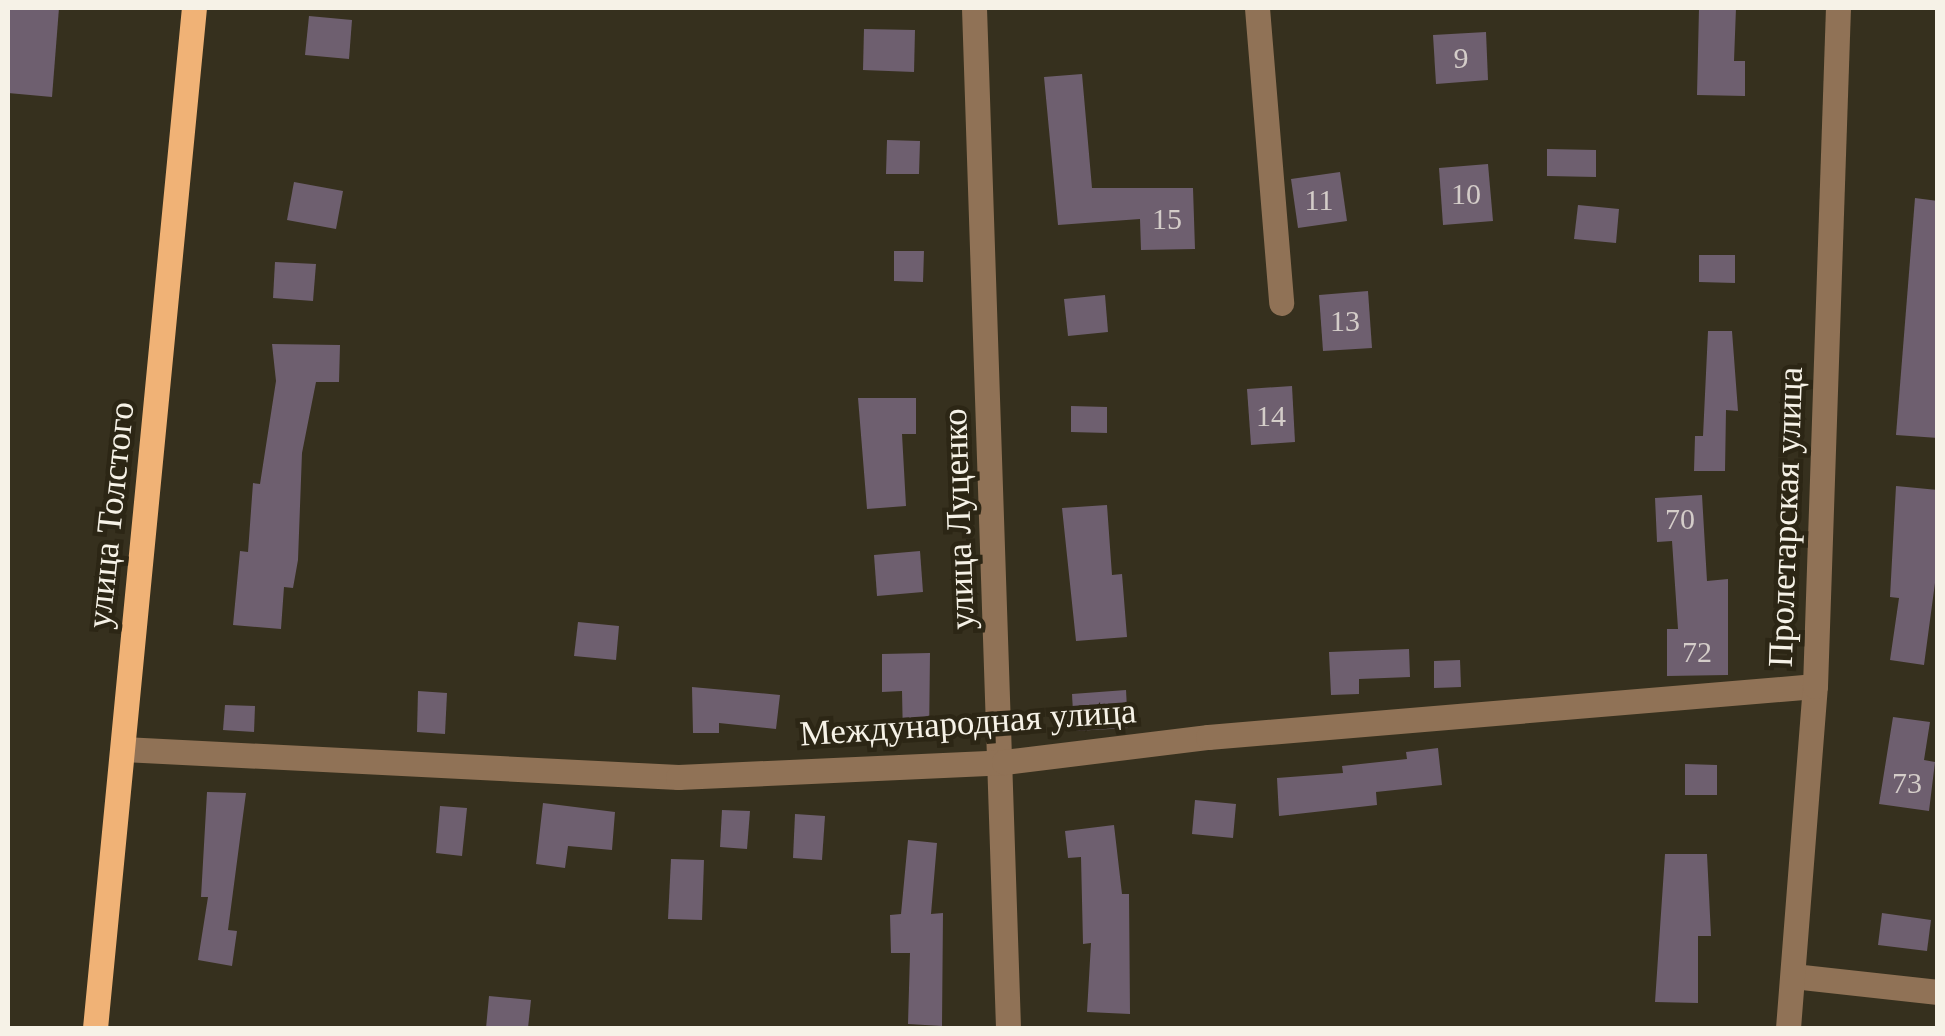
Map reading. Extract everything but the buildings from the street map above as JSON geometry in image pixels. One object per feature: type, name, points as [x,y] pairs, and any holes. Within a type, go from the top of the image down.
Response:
[{"type":"main road","name":"улица Толстого","points":[[95,1028],[194,8]]},
{"type":"street","name":"улица Луценко","points":[[974,8],[1004,762],[1008,1028]]},
{"type":"street","points":[[1257,8],[1282,303]]},
{"type":"street","name":"Пролетарская улица","points":[[1788,1028],[1816,686],[1838,8]]},
{"type":"street","name":"Международная улица","points":[[123,749],[678,777],[1004,762],[1208,737],[1816,686]]},
{"type":"street","points":[[1792,976],[1938,992]]}]
